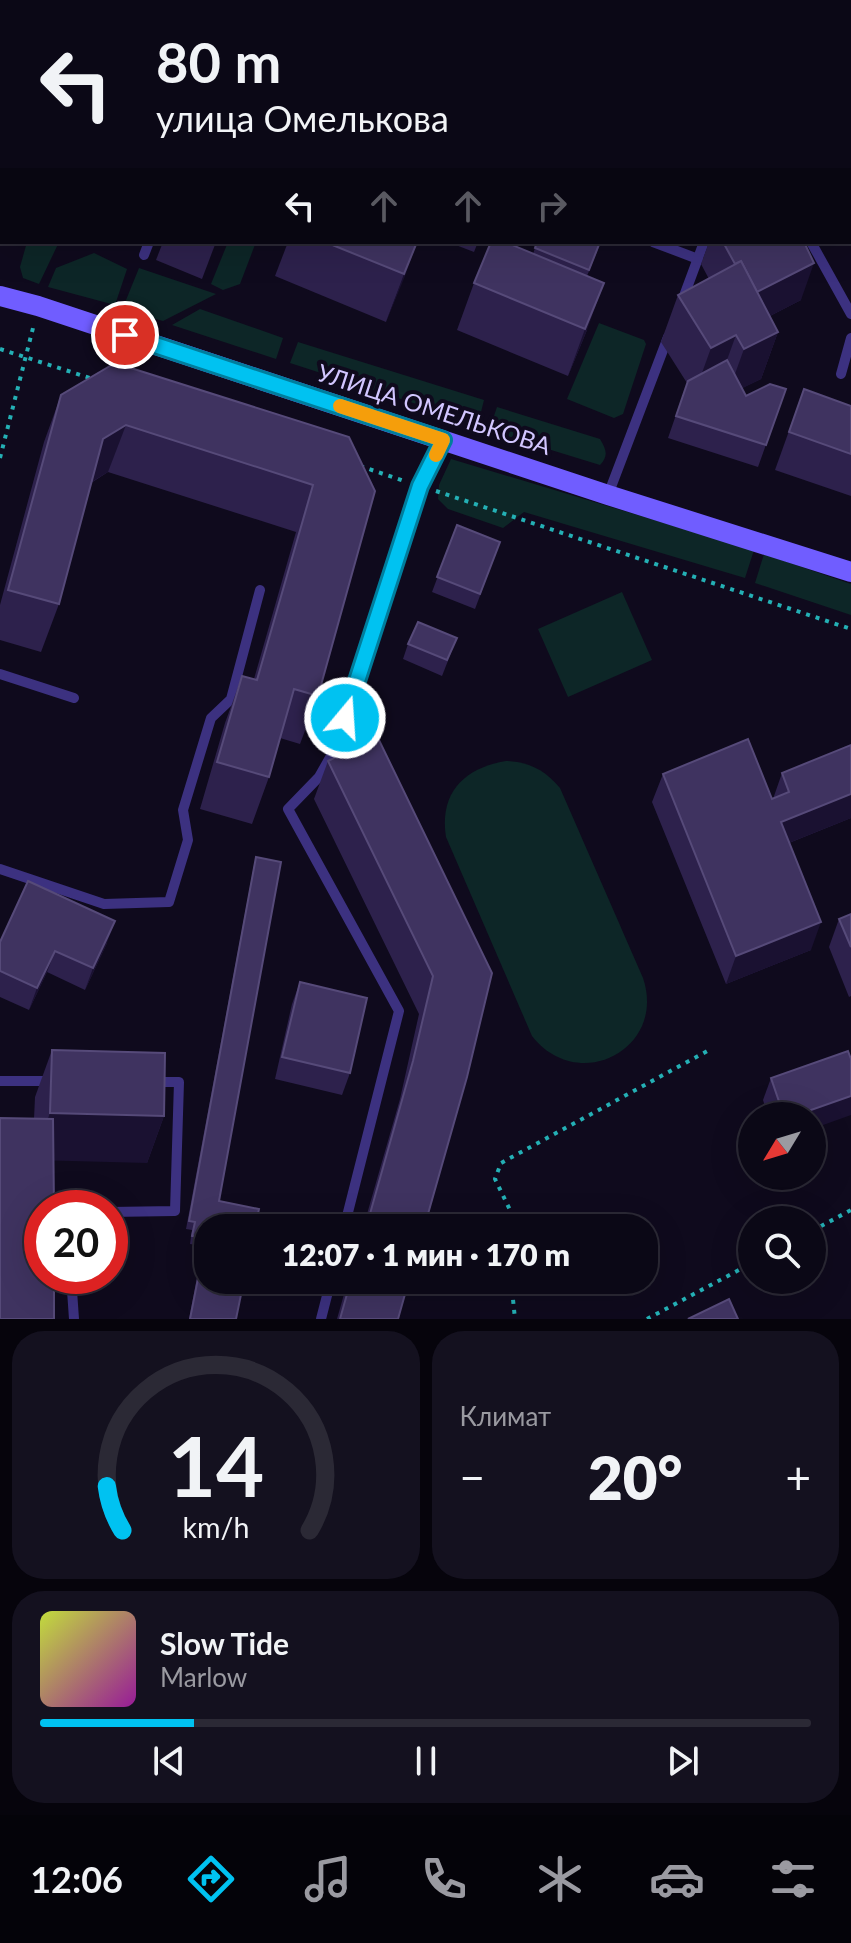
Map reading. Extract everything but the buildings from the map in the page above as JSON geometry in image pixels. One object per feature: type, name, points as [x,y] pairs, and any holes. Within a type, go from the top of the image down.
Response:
[{"type":"street","name":"УЛИЦА ОМЕЛЬКОВА","points":[[0,296],[851,572]]},
{"type":"lane","points":[[144,255],[148,244]]},
{"type":"lane","points":[[658,244],[698,259]]},
{"type":"lane","points":[[675,318],[703,244]]},
{"type":"lane","points":[[812,244],[851,314]]},
{"type":"lane","points":[[608,495],[669,333]]},
{"type":"lane","points":[[841,374],[851,338]]},
{"type":"lane","points":[[348,1214],[399,1011],[288,809],[319,777],[336,747],[420,486],[443,440]]},
{"type":"lane","points":[[0,869],[104,904],[169,902],[188,840],[183,810],[211,718],[231,699],[260,590]]},
{"type":"lane","points":[[0,674],[74,698]]},
{"type":"lane","points":[[0,1081],[60,1081]]},
{"type":"lane","points":[[128,1212],[175,1211],[179,1082],[134,1081]]},
{"type":"lane","points":[[72,1294],[74,1319]]},
{"type":"lane","points":[[321,1319],[327,1294]]},
{"type":"path","points":[[0,458],[38,306]]},
{"type":"path","points":[[511,1214],[495,1179],[501,1163],[711,1049]]},
{"type":"path","points":[[826,1223],[851,1210]]},
{"type":"path","points":[[647,1319],[738,1270]]},
{"type":"path","points":[[512,1294],[515,1319]]},
{"type":"green space","points":[[26,244],[58,244],[39,284],[23,278],[20,267]]},
{"type":"green space","points":[[227,244],[255,244],[240,284],[223,290],[211,284]]},
{"type":"green space","points":[[94,253],[127,269],[115,305],[48,287],[56,268]]},
{"type":"green space","points":[[139,268],[216,294],[163,321],[122,310]]},
{"type":"green space","points":[[200,309],[283,338],[276,359],[172,325]]},
{"type":"green space","points":[[599,323],[644,340],[646,344],[623,414],[614,418],[567,399]]},
{"type":"green space","points":[[298,342],[484,400],[478,424],[290,363]]},
{"type":"green space","points":[[497,407],[600,439],[605,449],[605,459],[600,465],[489,431]]},
{"type":"green space","points":[[451,459],[754,550],[745,578],[524,512],[503,528],[448,509],[438,499],[439,485]]},
{"type":"green space","points":[[764,554],[851,584],[851,615],[755,583]]},
{"type":"green space","points":[[622,592],[652,660],[568,697],[538,629]]},
{"type":"green space","points":[[506,761],[536,768],[560,788],[643,978],[647,1003],[642,1025],[631,1043],[614,1056],[594,1062],[572,1062],[551,1053],[532,1036],[446,837],[447,808],[458,785],[478,770]]},
{"type":"slow traffic","points":[[340,406],[443,440],[436,455]]},
{"type":"route","points":[[125,335],[443,440],[420,486],[345,718]]}]
